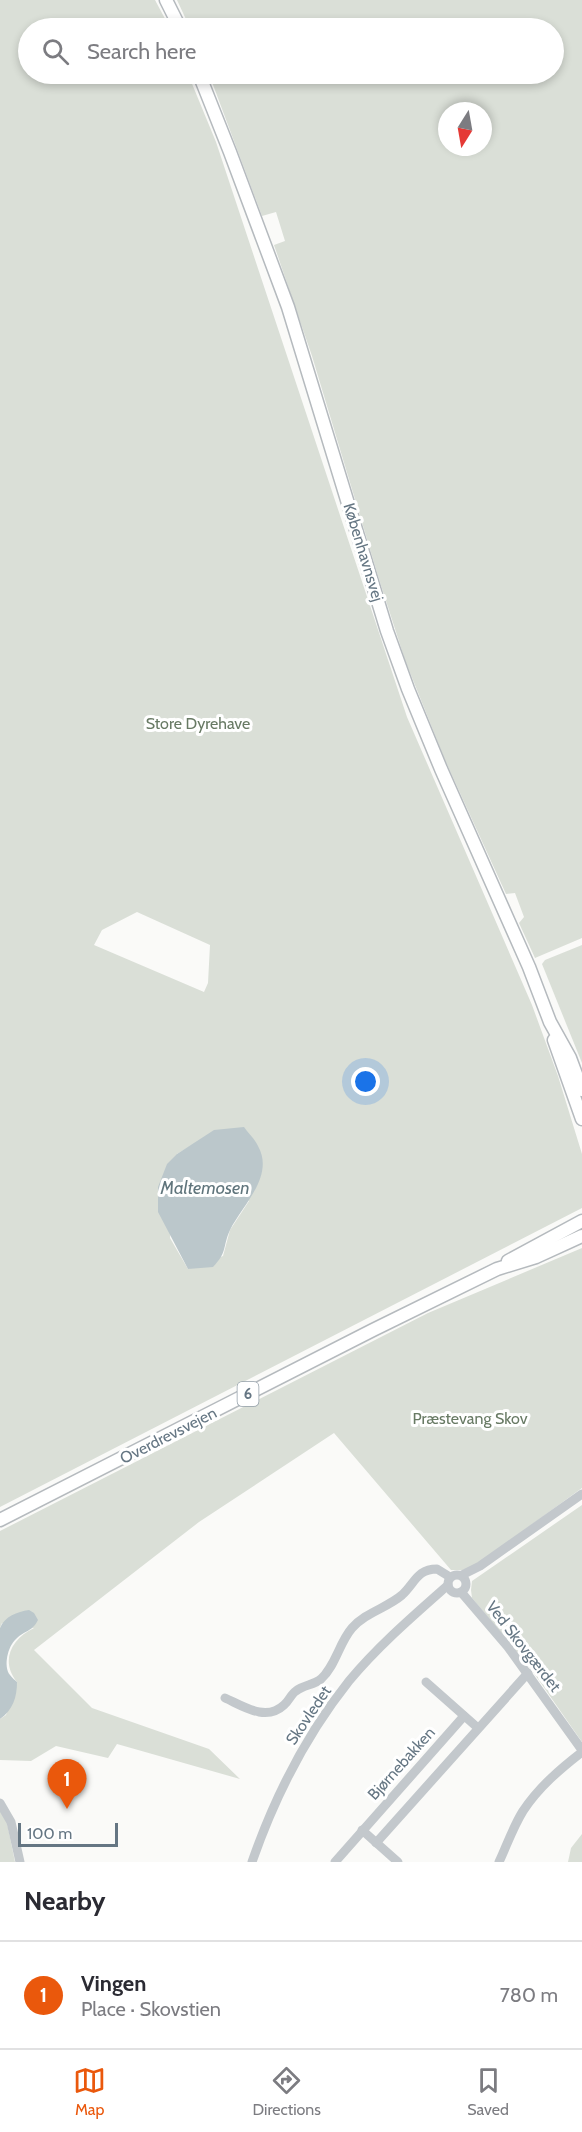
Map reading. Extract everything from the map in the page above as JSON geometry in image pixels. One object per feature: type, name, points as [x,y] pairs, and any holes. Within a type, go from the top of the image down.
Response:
[{"type":"main road","points":[[166,0],[175,18]]},
{"type":"main road","name":"Københavnsvej","points":[[203,84],[288,307],[387,631],[408,689],[529,967],[550,1022],[570,1059],[582,1090]]},
{"type":"main road","name":"Københavnsvej","points":[[550,1022],[557,1052],[582,1119]]},
{"type":"main road","name":"Overdrevsvejen","points":[[497,1269],[510,1259],[582,1221]]},
{"type":"main road","name":"Overdrevsvejen","points":[[0,1520],[497,1269],[536,1257],[582,1236]]},
{"type":"street","points":[[463,1577],[582,1494]]},
{"type":"street","points":[[225,1698],[255,1712],[266,1713],[276,1710],[284,1705],[297,1689],[320,1680],[335,1659],[346,1635],[354,1626],[365,1616],[400,1596],[414,1578],[422,1572],[437,1569],[453,1586],[466,1587],[463,1577]]},
{"type":"street","points":[[453,1586],[455,1574],[463,1577]]},
{"type":"street","name":"Skovledet","points":[[252,1862],[280,1790],[299,1754],[328,1710],[350,1680],[376,1652],[423,1609],[453,1586]]},
{"type":"street","name":"Ved Skovgærdet","points":[[453,1586],[528,1673],[582,1751]]},
{"type":"street","name":"Bjørnebakken","points":[[376,1843],[528,1673]]},
{"type":"street","points":[[426,1682],[478,1728]]},
{"type":"street","name":"Bjørnebakken","points":[[335,1862],[464,1716]]},
{"type":"street","points":[[499,1862],[522,1813],[535,1794],[552,1776],[582,1751]]},
{"type":"street","points":[[0,1803],[11,1822],[16,1854],[20,1862]]},
{"type":"street","points":[[362,1830],[398,1862]]},
{"type":"green space","name":"Store Dyrehave","points":[[0,0],[155,0],[165,18],[18,18],[18,84],[192,84],[216,142],[407,717],[532,1005],[558,1076],[582,1154],[582,1208],[0,1507]],"holes":[[[137,912],[210,945],[208,983],[204,992],[94,945],[102,930]],[[192,1145],[249,1201],[230,1230],[223,1256],[188,1269],[170,1238],[177,1154]]]},
{"type":"green space","points":[[177,0],[582,0],[582,938],[535,958],[519,923],[524,917],[515,893],[506,894],[445,760],[405,660],[312,356],[274,245],[285,241],[276,212],[262,216],[213,84],[564,84],[564,18],[185,18]]},
{"type":"green space","points":[[582,945],[582,1063],[542,964],[545,960]]},
{"type":"green space","name":"Præstevang Skov","points":[[582,1248],[582,1488],[476,1565],[463,1570],[451,1570],[334,1433],[199,1522],[34,1650],[92,1708],[209,1749],[240,1779],[117,1744],[108,1758],[56,1746],[31,1761],[0,1760],[0,1719],[6,1715],[17,1682],[9,1666],[10,1651],[19,1638],[34,1628],[2,1623],[0,1628],[0,1531],[428,1313]]},
{"type":"green space","points":[[582,1505],[582,1742],[531,1669],[472,1598],[471,1590],[472,1581]]},
{"type":"green space","points":[[0,1809],[7,1823],[15,1862],[0,1862]]},
{"type":"green space","points":[[582,1834],[582,1862],[568,1862],[571,1848]]},
{"type":"water","name":"Maltemosen","points":[[244,1127],[257,1143],[262,1157],[260,1179],[230,1230],[218,1262],[213,1267],[188,1269],[158,1212],[158,1187],[167,1164],[177,1154],[214,1130]]},
{"type":"water","points":[[29,1610],[38,1620],[33,1627],[13,1642],[9,1651],[7,1667],[10,1675],[17,1682],[16,1693],[11,1707],[0,1719],[0,1628],[12,1615]]},
{"type":"place","name":"Vingen","points":[[67,1809]]}]
